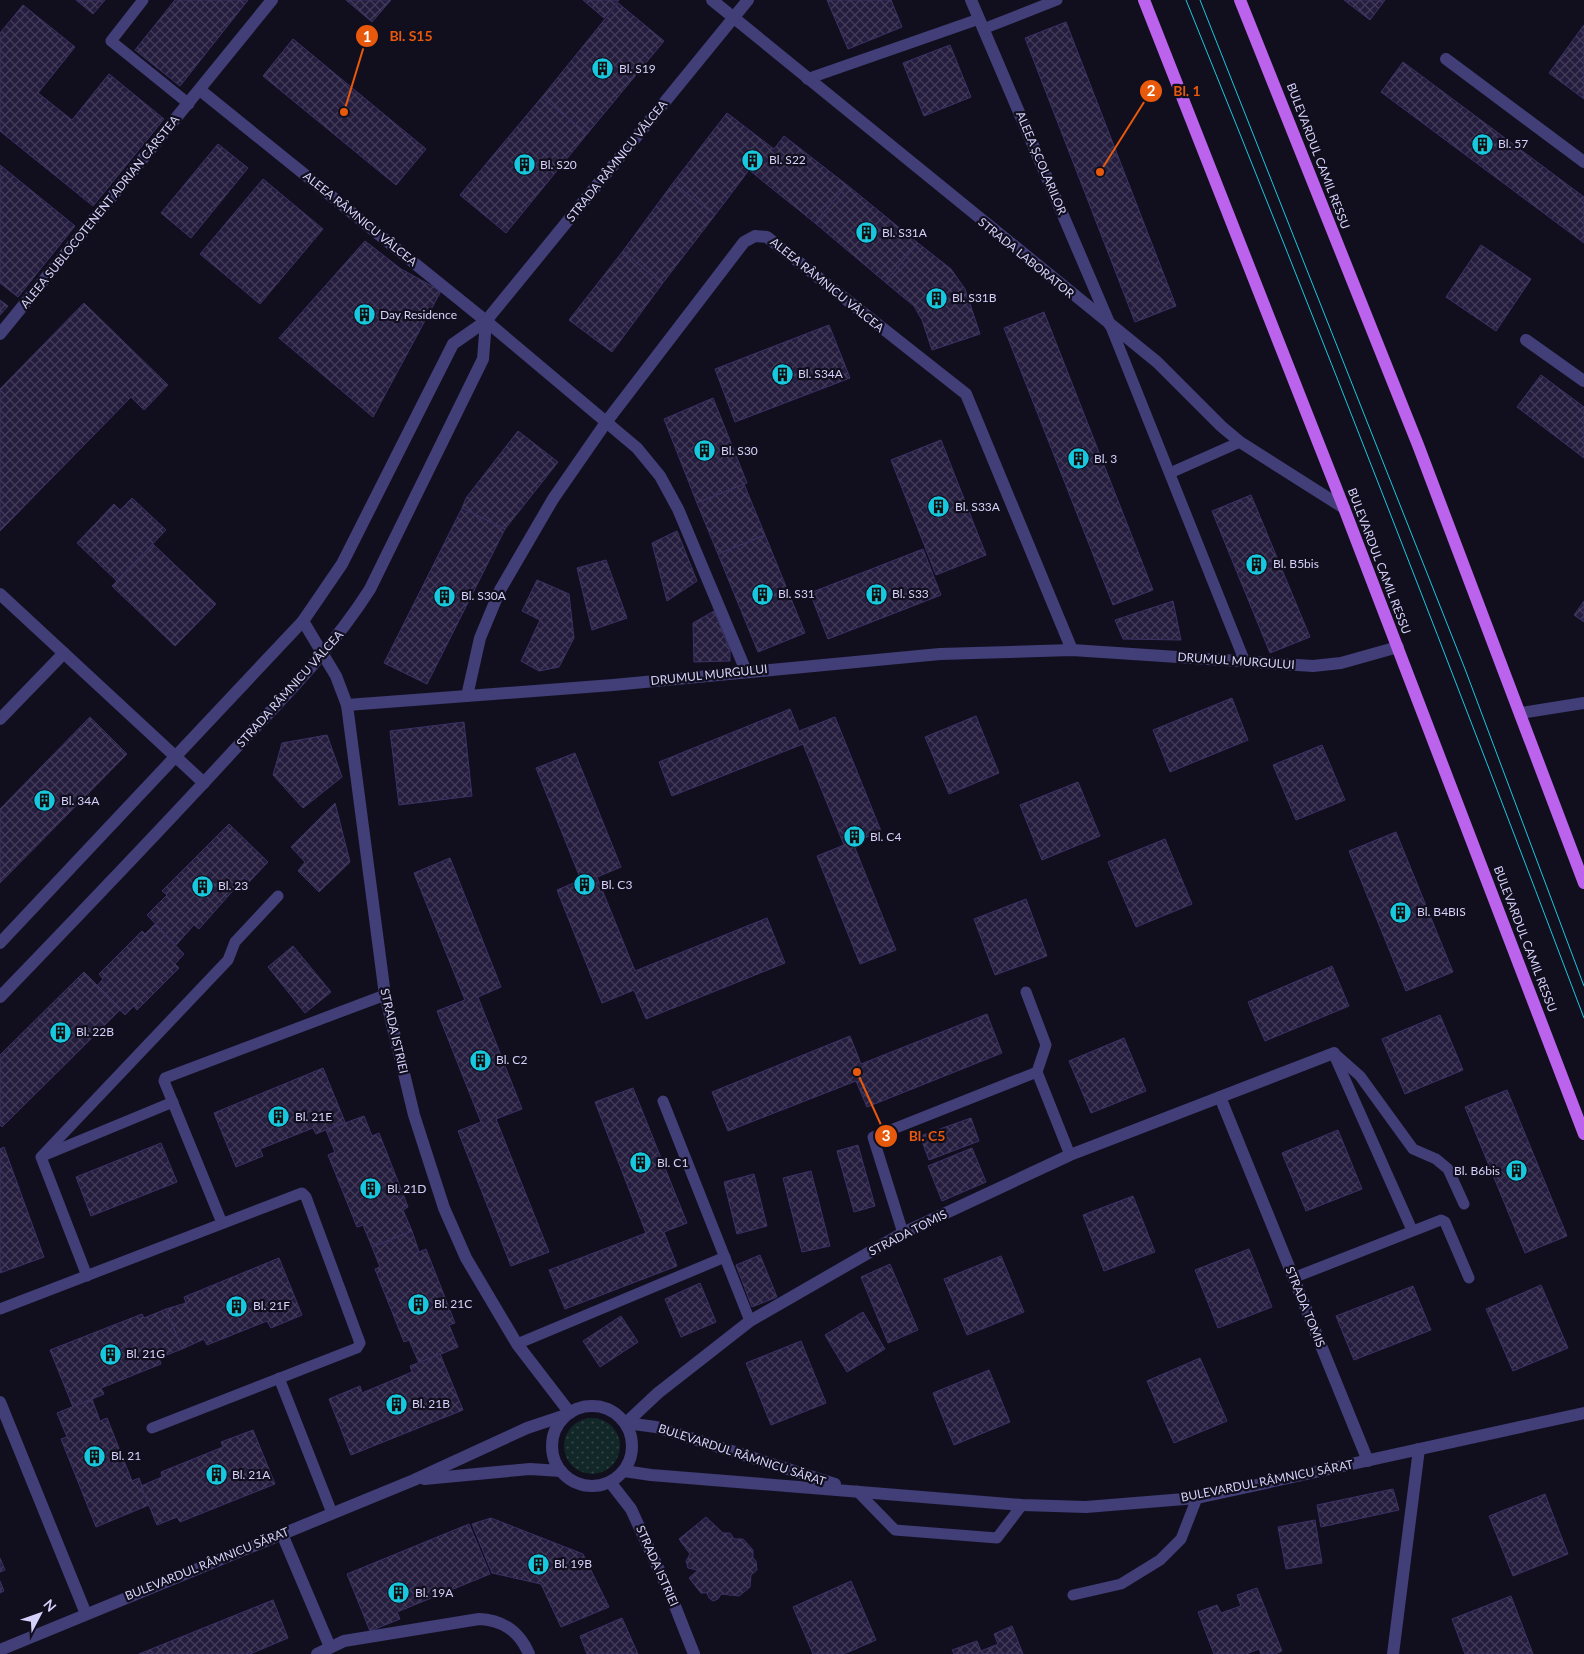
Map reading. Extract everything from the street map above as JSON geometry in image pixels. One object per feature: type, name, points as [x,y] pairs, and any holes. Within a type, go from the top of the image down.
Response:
[{"type":"main road","name":"BULEVARDUL CAMIL RESSU","points":[[1144,0],[1398,647],[1584,1134]]},
{"type":"main road","name":"BULEVARDUL CAMIL RESSU","points":[[1240,0],[1418,445],[1584,883]]},
{"type":"street","points":[[200,90],[272,0]]},
{"type":"street","name":"STRADA LABORATOR","points":[[712,0],[1175,378],[1221,426],[1240,442],[1344,508]]},
{"type":"street","name":"STRADA RÂMNICU VÂLCEA","points":[[0,943],[303,621],[342,564],[453,344],[486,321],[748,0]]},
{"type":"street","name":"ALEEA ȘCOLARILOR","points":[[971,0],[1111,327]]},
{"type":"street","points":[[1446,59],[1584,162]]},
{"type":"street","name":"ALEEA SUBLOCOTENENT ADRIAN CÂRSTEA","points":[[0,334],[200,90]]},
{"type":"street","name":"ALEEA RÂMNICU VÂLCEA","points":[[200,90],[486,321],[637,448],[660,476],[678,508],[746,671]]},
{"type":"street","name":"ALEEA RÂMNICU VÂLCEA","points":[[607,421],[744,242],[755,236],[767,237],[942,377],[966,394],[1072,650]]},
{"type":"street","name":"STRADA RÂMNICU VÂLCEA","points":[[0,997],[204,783],[324,654],[348,624],[370,590],[483,359],[486,321]]},
{"type":"street","points":[[1526,340],[1584,381]]},
{"type":"street","points":[[466,696],[480,638],[500,590],[553,499],[607,421]]},
{"type":"street","points":[[0,594],[204,783]]},
{"type":"street","name":"STRADA ISTRIEI","points":[[303,621],[336,676],[347,705],[384,996],[414,1115],[444,1208],[466,1258],[517,1344],[568,1414]]},
{"type":"street","name":"DRUMUL MURGULUI","points":[[347,705],[940,654],[1072,650],[1324,666],[1398,647]]},
{"type":"street","points":[[0,719],[64,653]]},
{"type":"street","points":[[1521,713],[1584,703]]},
{"type":"street","name":"STRADA TOMIS","points":[[626,1424],[658,1392],[750,1321],[903,1233],[1070,1155],[1334,1053]]},
{"type":"street","name":"STRADA TOMIS","points":[[1220,1097],[1368,1461]]},
{"type":"street","points":[[0,1402],[86,1614]]},
{"type":"street","points":[[584,1406],[600,1406],[615,1412],[626,1424],[632,1435],[633,1448],[630,1460],[624,1471],[610,1482],[595,1486],[580,1484],[561,1471],[555,1461],[552,1448],[558,1425],[568,1414],[584,1406]]},
{"type":"street","name":"BULEVARDUL RÂMNICU SĂRAT","points":[[624,1471],[651,1475],[1022,1505],[1086,1507],[1196,1498],[1584,1413]]},
{"type":"street","name":"BULEVARDUL RÂMNICU SĂRAT","points":[[0,1649],[414,1480],[527,1428],[568,1414]]},
{"type":"street","name":"BULEVARDUL RÂMNICU SĂRAT","points":[[626,1424],[656,1427],[856,1491]]},
{"type":"street","points":[[1394,1654],[1419,1450]]},
{"type":"street","name":"BULEVARDUL RÂMNICU SĂRAT","points":[[414,1480],[530,1469],[561,1471]]},
{"type":"street","name":"STRADA ISTRIEI","points":[[610,1482],[631,1509],[671,1596],[694,1654]]},
{"type":"street","points":[[282,1534],[330,1646]]},
{"type":"street","points":[[317,1654],[330,1646],[353,1639],[478,1619],[493,1620],[506,1624],[516,1633],[529,1654]]},
{"type":"street","points":[[0,1649],[2,1654]]},
{"type":"lane","points":[[143,0],[111,41],[189,104]]},
{"type":"lane","points":[[807,79],[1057,0]]},
{"type":"lane","points":[[1111,327],[1245,662]]},
{"type":"lane","points":[[1170,473],[1240,442]]},
{"type":"lane","points":[[41,1157],[228,960],[235,942],[278,896]]},
{"type":"lane","points":[[1026,992],[1046,1045],[1037,1072],[1070,1155]]},
{"type":"lane","points":[[222,1223],[164,1080],[168,1076],[384,996]]},
{"type":"lane","points":[[1334,1053],[1360,1076],[1413,1149],[1436,1159],[1448,1169],[1464,1204]]},
{"type":"lane","points":[[1334,1053],[1412,1230]]},
{"type":"lane","points":[[903,1233],[873,1137],[1037,1072]]},
{"type":"lane","points":[[663,1100],[750,1321]]},
{"type":"lane","points":[[41,1157],[173,1102]]},
{"type":"lane","points":[[41,1157],[87,1276]]},
{"type":"lane","points":[[0,1309],[222,1223],[302,1194],[306,1197],[360,1338],[360,1343],[356,1348],[152,1428]]},
{"type":"lane","points":[[1294,1278],[1435,1220],[1445,1222],[1469,1278]]},
{"type":"lane","points":[[517,1344],[725,1257]]},
{"type":"lane","points":[[279,1378],[332,1513]]},
{"type":"lane","points":[[856,1491],[894,1530],[997,1538],[1022,1505]]},
{"type":"lane","points":[[1073,1595],[1121,1584],[1160,1560],[1181,1539],[1196,1498]]},
{"type":"green space","points":[[586,1418],[598,1418],[608,1422],[616,1430],[620,1446],[616,1462],[608,1470],[598,1474],[586,1474],[576,1470],[568,1462],[564,1452],[564,1440],[568,1430],[576,1422]]},
{"type":"building","points":[[76,0],[105,0],[93,14]]},
{"type":"building","points":[[175,0],[248,0],[180,86],[135,50]]},
{"type":"building","points":[[346,0],[391,0],[372,22]]},
{"type":"building","points":[[583,0],[619,0],[604,18]]},
{"type":"building","points":[[827,0],[891,0],[902,27],[848,49]]},
{"type":"building","points":[[1344,0],[1385,0],[1370,20]]},
{"type":"building","name":"Bl. S19","points":[[618,3],[664,41],[587,134],[542,97]]},
{"type":"building","points":[[23,5],[75,47],[38,93],[72,120],[109,74],[164,119],[93,206],[0,131],[0,33]]},
{"type":"building","points":[[1066,22],[1176,306],[1135,322],[1025,38]]},
{"type":"building","points":[[1584,25],[1584,99],[1549,73]]},
{"type":"building","points":[[293,39],[426,149],[396,185],[263,76]]},
{"type":"building","points":[[950,45],[971,97],[924,116],[903,63]]},
{"type":"building","name":"Bl. 57","points":[[1403,62],[1584,197],[1584,243],[1381,92]]},
{"type":"building","name":"Bl. S20","points":[[542,97],[587,134],[506,233],[460,195]]},
{"type":"building","name":"Bl. S22","points":[[727,113],[774,149],[784,136],[847,185],[815,223],[749,170],[715,215],[673,183]]},
{"type":"building","points":[[218,144],[248,168],[191,238],[161,213]]},
{"type":"building","points":[[0,165],[75,226],[18,297],[0,283]]},
{"type":"building","points":[[263,179],[323,229],[260,304],[200,254]]},
{"type":"building","points":[[673,183],[715,215],[662,284],[623,251]]},
{"type":"building","name":"Bl. S31A","points":[[847,185],[918,243],[885,282],[815,223]]},
{"type":"building","name":"Day Residence","points":[[365,241],[401,269],[441,291],[373,417],[279,338]]},
{"type":"building","name":"Bl. S31B","points":[[918,243],[951,269],[965,289],[980,334],[932,350],[922,320],[914,306],[885,282]]},
{"type":"building","points":[[1481,245],[1531,279],[1496,331],[1446,297]]},
{"type":"building","points":[[623,251],[662,284],[612,352],[569,320]]},
{"type":"building","points":[[0,300],[8,306],[0,315]]},
{"type":"building","points":[[84,303],[168,385],[144,410],[131,397],[0,531],[0,389]]},
{"type":"building","name":"Bl. 3","points":[[1044,312],[1153,590],[1113,605],[1004,328]]},
{"type":"building","name":"Bl. S34A","points":[[829,325],[850,378],[735,422],[715,369]]},
{"type":"building","points":[[1541,375],[1584,407],[1584,458],[1517,407]]},
{"type":"building","name":"Bl. S30","points":[[713,398],[747,483],[697,503],[664,419]]},
{"type":"building","points":[[518,431],[558,462],[505,529],[462,508],[466,498]]},
{"type":"building","name":"Bl. S33A","points":[[941,440],[986,555],[936,575],[891,460]]},
{"type":"building","points":[[744,484],[765,535],[718,554],[697,503]]},
{"type":"building","name":"Bl. B5bis","points":[[1251,495],[1310,637],[1270,653],[1212,511]]},
{"type":"building","points":[[132,498],[166,530],[117,581],[77,543],[114,504],[120,510]]},
{"type":"building","name":"Bl. S30A","points":[[462,508],[505,529],[427,684],[384,663]]},
{"type":"building","points":[[677,531],[697,581],[667,601],[652,543]]},
{"type":"building","name":"Bl. S31","points":[[765,535],[805,633],[758,652],[718,554]]},
{"type":"building","points":[[153,544],[216,604],[175,646],[112,586]]},
{"type":"building","name":"Bl. S33","points":[[923,549],[941,595],[828,639],[810,593]]},
{"type":"building","points":[[606,560],[627,618],[592,630],[577,568]]},
{"type":"building","points":[[537,580],[569,594],[574,638],[559,667],[539,671],[521,661],[540,620],[522,611]]},
{"type":"building","points":[[1173,601],[1181,640],[1123,639],[1115,620]]},
{"type":"building","points":[[1584,601],[1584,622],[1574,615]]},
{"type":"building","points":[[714,611],[730,650],[730,661],[694,662],[693,623]]},
{"type":"building","points":[[1232,698],[1248,740],[1170,772],[1153,730]]},
{"type":"building","name":"Bl. C4","points":[[790,709],[799,731],[835,717],[881,831],[853,843],[896,950],[860,964],[817,856],[844,845],[803,744],[672,796],[659,762]]},
{"type":"building","points":[[976,716],[999,773],[949,794],[925,737]]},
{"type":"building","name":"Bl. 34A","points":[[90,717],[127,754],[0,883],[0,809]]},
{"type":"building","points":[[464,722],[472,796],[399,805],[390,731]]},
{"type":"building","points":[[327,735],[342,777],[303,808],[273,775],[282,743]]},
{"type":"building","points":[[1322,745],[1345,800],[1296,820],[1273,765]]},
{"type":"building","name":"Bl. C3","points":[[575,753],[621,867],[597,877],[635,971],[767,918],[785,963],[646,1019],[634,990],[602,1003],[557,890],[581,880],[536,768]]},
{"type":"building","points":[[1078,782],[1100,836],[1042,860],[1020,805]]},
{"type":"building","points":[[335,803],[350,862],[319,892],[298,871],[305,862],[291,847]]},
{"type":"building","name":"Bl. 23","points":[[229,824],[268,862],[249,882],[244,878],[199,929],[194,925],[176,945],[147,915],[167,895],[162,891]]},
{"type":"building","name":"Bl. B4BIS","points":[[1396,832],[1453,972],[1406,991],[1349,851]]},
{"type":"building","points":[[1165,839],[1192,904],[1136,927],[1108,862]]},
{"type":"building","name":"Bl. C2","points":[[450,858],[501,987],[478,997],[522,1109],[496,1119],[549,1252],[511,1266],[458,1131],[481,1122],[437,1011],[465,1000],[414,873]]},
{"type":"building","points":[[1026,899],[1047,956],[995,975],[974,919]]},
{"type":"building","points":[[155,924],[184,954],[175,964],[179,968],[137,1010],[134,1006],[125,1015],[96,987],[103,979],[99,974],[142,931],[145,934]]},
{"type":"building","points":[[293,946],[331,992],[305,1013],[268,967]]},
{"type":"building","points":[[1332,966],[1349,1006],[1265,1041],[1248,1002]]},
{"type":"building","name":"Bl. 22B","points":[[84,972],[121,1009],[2,1127],[0,1125],[0,1055]]},
{"type":"building","points":[[987,1014],[1002,1053],[867,1107],[856,1081],[728,1131],[712,1092],[850,1036],[861,1064]]},
{"type":"building","points":[[1440,1015],[1463,1070],[1405,1094],[1382,1039]]},
{"type":"building","points":[[1124,1038],[1146,1091],[1091,1113],[1069,1061]]},
{"type":"building","name":"Bl. 21E","points":[[323,1068],[345,1122],[316,1134],[313,1128],[260,1149],[263,1156],[236,1167],[214,1113]]},
{"type":"building","name":"Bl. C1","points":[[633,1088],[687,1223],[664,1232],[677,1266],[565,1309],[549,1270],[646,1233],[595,1102]]},
{"type":"building","name":"Bl. B6bis","points":[[1507,1090],[1567,1236],[1525,1253],[1465,1107]]},
{"type":"building","name":"Bl. 21D","points":[[364,1116],[372,1136],[379,1133],[408,1207],[403,1210],[412,1231],[372,1247],[363,1225],[357,1227],[328,1155],[335,1152],[326,1130]]},
{"type":"building","points":[[971,1118],[979,1141],[929,1160],[920,1136]]},
{"type":"building","points":[[1338,1130],[1362,1189],[1306,1211],[1282,1153]]},
{"type":"building","points":[[161,1143],[177,1182],[91,1216],[76,1177]]},
{"type":"building","points":[[858,1145],[875,1206],[854,1212],[837,1151]]},
{"type":"building","points":[[4,1147],[44,1257],[0,1273],[0,1149]]},
{"type":"building","points":[[972,1148],[986,1182],[942,1201],[928,1166]]},
{"type":"building","points":[[811,1171],[830,1246],[802,1252],[783,1178]]},
{"type":"building","points":[[754,1174],[767,1226],[737,1234],[724,1182]]},
{"type":"building","points":[[1133,1196],[1155,1252],[1104,1271],[1083,1215]]},
{"type":"building","name":"Bl. 21C","points":[[412,1231],[419,1252],[426,1249],[455,1323],[449,1325],[458,1347],[419,1363],[409,1340],[404,1342],[375,1269],[380,1267],[372,1247]]},
{"type":"building","points":[[1249,1249],[1272,1307],[1218,1328],[1195,1270]]},
{"type":"building","points":[[760,1255],[777,1297],[752,1307],[736,1265]]},
{"type":"building","points":[[1001,1256],[1024,1312],[967,1335],[944,1279]]},
{"type":"building","name":"Bl. 21F","points":[[279,1258],[302,1315],[271,1328],[267,1321],[207,1345],[204,1339],[182,1349],[166,1309],[186,1303],[184,1297]]},
{"type":"building","points":[[890,1264],[918,1330],[888,1343],[861,1277]]},
{"type":"building","points":[[700,1283],[716,1322],[681,1337],[665,1299]]},
{"type":"building","points":[[1541,1285],[1568,1348],[1513,1371],[1486,1309]]},
{"type":"building","points":[[1413,1286],[1431,1330],[1354,1360],[1336,1316]]},
{"type":"building","name":"Bl. 21G","points":[[166,1309],[182,1349],[159,1358],[161,1364],[101,1388],[104,1394],[73,1407],[50,1350],[142,1314],[144,1318]]},
{"type":"building","points":[[863,1312],[885,1349],[847,1372],[825,1335]]},
{"type":"building","points":[[621,1316],[638,1342],[600,1367],[583,1341]]},
{"type":"building","points":[[801,1341],[826,1403],[771,1425],[746,1363]]},
{"type":"building","name":"Bl. 21B","points":[[440,1354],[463,1410],[351,1455],[329,1399],[360,1386],[362,1393],[412,1372],[410,1366]]},
{"type":"building","points":[[1200,1358],[1227,1421],[1174,1443],[1147,1381]]},
{"type":"building","points":[[989,1370],[1010,1422],[954,1445],[933,1393]]},
{"type":"building","name":"Bl. 21","points":[[92,1399],[100,1421],[107,1418],[132,1481],[139,1478],[149,1505],[96,1527],[61,1439],[67,1437],[57,1413]]},
{"type":"building","name":"Bl. 21A","points":[[253,1430],[275,1484],[180,1522],[177,1517],[157,1525],[141,1486],[162,1477],[161,1472],[223,1447],[221,1442]]},
{"type":"building","points":[[1393,1489],[1399,1510],[1321,1527],[1317,1505]]},
{"type":"building","points":[[1545,1494],[1568,1554],[1513,1576],[1489,1516]]},
{"type":"building","points":[[706,1517],[723,1533],[730,1533],[734,1539],[743,1539],[753,1550],[753,1558],[756,1561],[757,1570],[751,1575],[750,1587],[739,1596],[721,1594],[718,1599],[713,1601],[707,1593],[701,1593],[689,1578],[698,1570],[688,1568],[686,1561],[690,1554],[679,1539]]},
{"type":"building","name":"Bl. 19B","points":[[491,1518],[583,1554],[609,1607],[561,1627],[541,1584],[492,1573],[472,1524]]},
{"type":"building","points":[[1315,1520],[1322,1563],[1286,1569],[1278,1527]]},
{"type":"building","name":"Bl. 19A","points":[[469,1524],[490,1574],[397,1612],[400,1619],[370,1631],[347,1574]]},
{"type":"building","points":[[0,1558],[5,1570],[0,1572]]},
{"type":"building","points":[[0,1581],[4,1591],[0,1593]]},
{"type":"building","points":[[851,1581],[876,1640],[844,1654],[813,1654],[793,1607]]},
{"type":"building","points":[[1257,1588],[1282,1651],[1275,1654],[1261,1654],[1259,1649],[1246,1654],[1214,1654],[1198,1612],[1217,1605],[1221,1613],[1241,1606],[1237,1595]]},
{"type":"building","points":[[1511,1596],[1533,1654],[1465,1654],[1452,1619]]},
{"type":"building","points":[[273,1600],[288,1638],[250,1654],[139,1654]]},
{"type":"building","points":[[622,1618],[638,1654],[587,1654],[580,1636]]},
{"type":"building","points":[[1012,1626],[1023,1654],[954,1654],[952,1650],[977,1641],[981,1651],[998,1644],[994,1634]]},
{"type":"tram line","points":[[1186,0],[1388,508],[1584,1018]]},
{"type":"tram line","points":[[1200,0],[1465,669],[1584,986]]},
{"type":"place","name":"Bl. S19","points":[[603,69]]},
{"type":"place","name":"Bl. S15","points":[[344,112]]},
{"type":"place","name":"Bl. 57","points":[[1482,144]]},
{"type":"place","name":"Bl. S22","points":[[753,160]]},
{"type":"place","name":"Bl. S20","points":[[524,165]]},
{"type":"place","name":"Bl. 1","points":[[1100,172]]},
{"type":"place","name":"Bl. S31A","points":[[866,233]]},
{"type":"place","name":"Bl. S31B","points":[[936,298]]},
{"type":"place","name":"Day Residence","points":[[364,315]]},
{"type":"place","name":"Bl. S34A","points":[[782,374]]},
{"type":"place","name":"Bl. S30","points":[[705,451]]},
{"type":"place","name":"Bl. 3","points":[[1078,459]]},
{"type":"place","name":"Bl. S33A","points":[[939,507]]},
{"type":"place","name":"Bl. B5bis","points":[[1257,564]]},
{"type":"place","name":"Bl. S31","points":[[762,594]]},
{"type":"place","name":"Bl. S33","points":[[876,594]]},
{"type":"place","name":"Bl. S30A","points":[[445,596]]},
{"type":"place","name":"Bl. 34A","points":[[45,801]]},
{"type":"place","name":"Bl. C4","points":[[854,837]]},
{"type":"place","name":"Bl. C3","points":[[585,885]]},
{"type":"place","name":"Bl. 23","points":[[202,886]]},
{"type":"place","name":"Bl. B4BIS","points":[[1401,912]]},
{"type":"place","name":"Bl. 22B","points":[[60,1032]]},
{"type":"place","name":"Bl. C2","points":[[480,1060]]},
{"type":"place","name":"Bl. C5","points":[[857,1072]]},
{"type":"place","name":"Bl. 21E","points":[[279,1117]]},
{"type":"place","name":"Bl. C1","points":[[641,1163]]},
{"type":"place","name":"Bl. B6bis","points":[[1516,1171]]},
{"type":"place","name":"Bl. 21D","points":[[371,1189]]},
{"type":"place","name":"Bl. 21C","points":[[418,1304]]},
{"type":"place","name":"Bl. 21F","points":[[237,1306]]},
{"type":"place","name":"Bl. 21G","points":[[110,1354]]},
{"type":"place","name":"Bl. 21B","points":[[396,1404]]},
{"type":"place","name":"Bl. 21","points":[[95,1456]]},
{"type":"place","name":"Bl. 21A","points":[[216,1475]]},
{"type":"place","name":"Bl. 19B","points":[[538,1564]]},
{"type":"place","name":"Bl. 19A","points":[[399,1593]]}]
